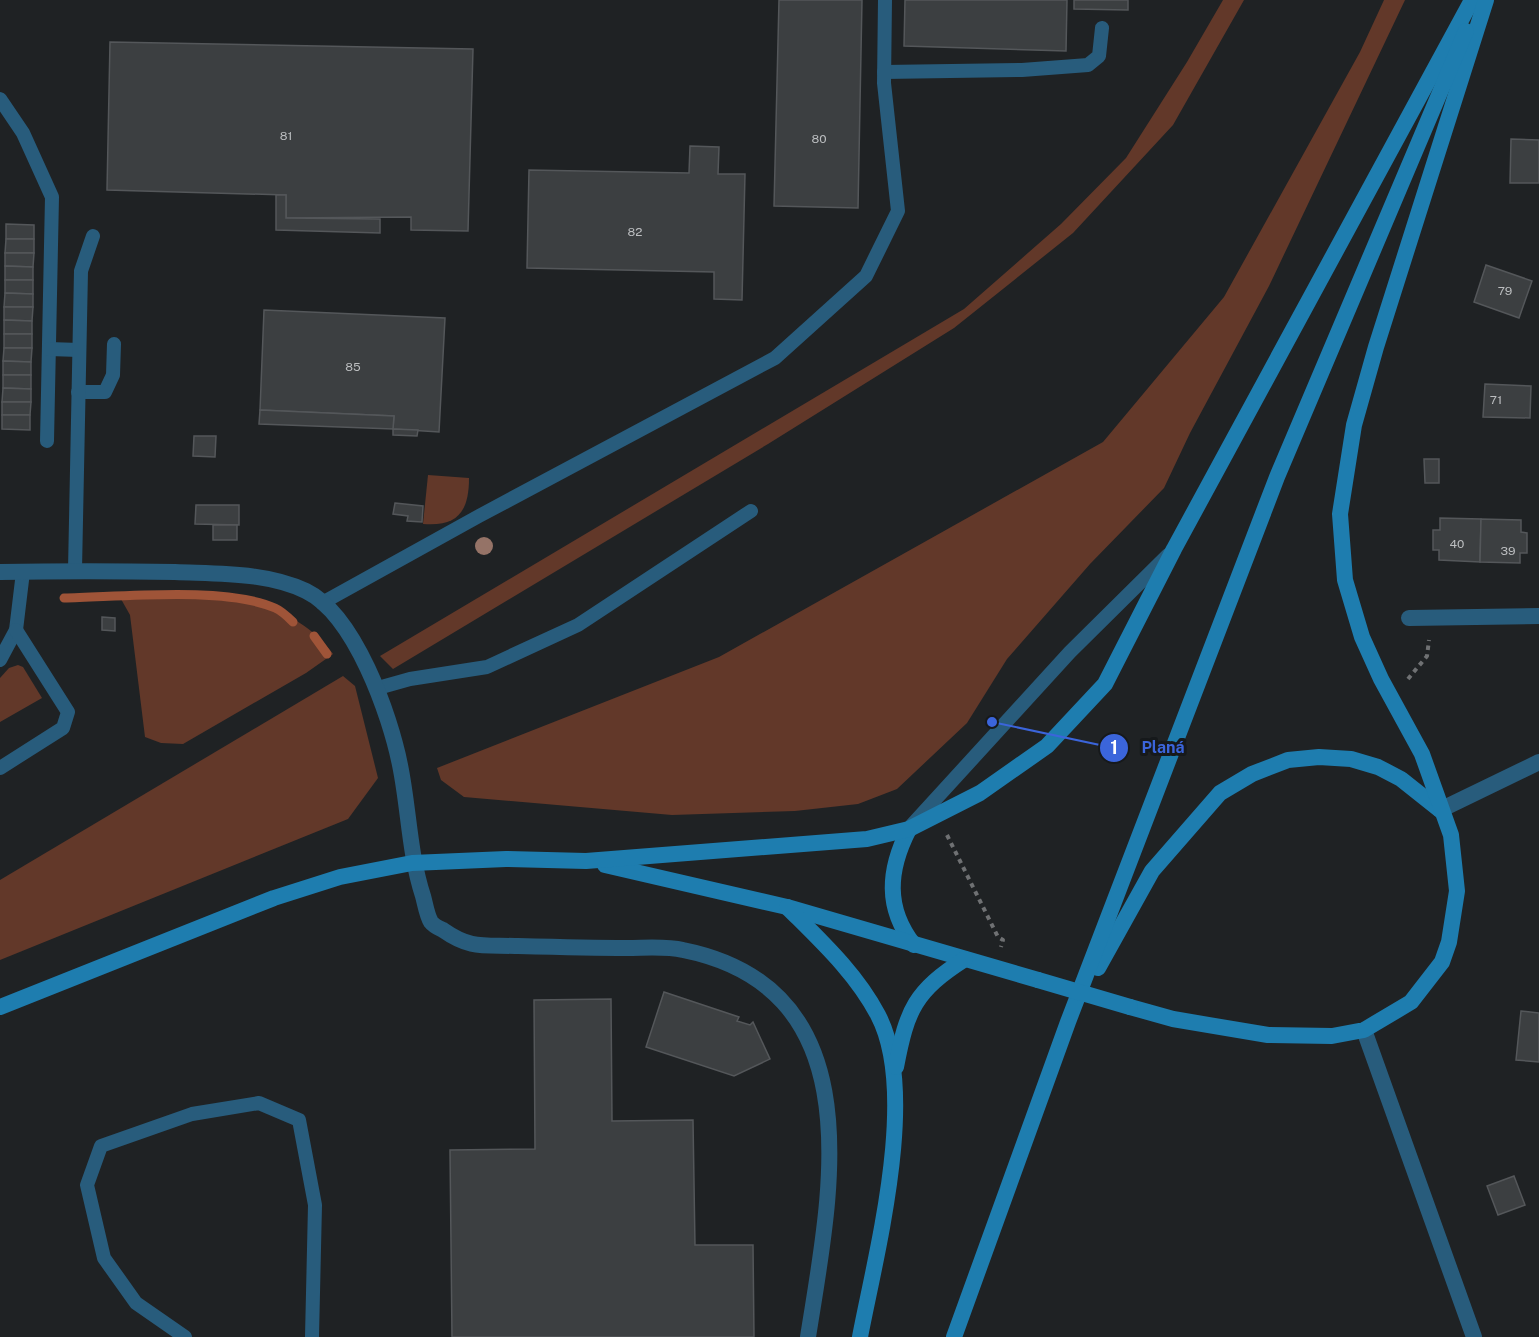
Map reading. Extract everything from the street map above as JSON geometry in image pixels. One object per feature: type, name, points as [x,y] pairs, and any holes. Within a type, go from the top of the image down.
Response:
[{"type":"main road","points":[[0,1007],[274,898],[340,877],[412,863],[506,859],[586,861],[867,839],[909,829],[980,793],[1047,746],[1105,684],[1174,549],[1472,0]]},
{"type":"main road","points":[[954,1337],[1068,1022],[1277,477],[1479,0]]},
{"type":"main road","points":[[586,861],[788,907],[1173,1019],[1268,1035],[1332,1036],[1364,1030],[1412,1002],[1442,963],[1449,942],[1456,891],[1451,835],[1440,810],[1422,754],[1362,637],[1345,580],[1340,514],[1354,425],[1373,358],[1486,0]]},
{"type":"main road","points":[[1068,1022],[1152,871],[1220,793],[1252,774],[1288,760],[1319,757],[1351,759],[1378,767],[1401,779],[1440,810]]},
{"type":"main road","points":[[909,829],[898,850],[892,882],[895,913],[903,930],[914,945]]},
{"type":"main road","points":[[788,907],[840,962],[878,1015],[888,1046],[893,1080],[896,1135],[860,1337]]},
{"type":"main road","points":[[893,1080],[902,1036],[915,1004],[934,978],[965,960]]},
{"type":"street","points":[[0,572],[75,570],[234,574],[272,580],[307,591],[322,603],[346,630],[378,688],[400,764],[412,863],[431,922],[463,944],[680,949],[721,960],[759,981],[790,1010],[810,1041],[824,1084],[831,1128],[830,1181],[824,1237],[808,1337]]},
{"type":"street","points":[[1410,618],[1539,616]]},
{"type":"street","points":[[1440,810],[1539,762]]},
{"type":"street","points":[[1364,1030],[1474,1337]]},
{"type":"lane","points":[[322,603],[479,516],[775,358],[866,276],[898,212],[884,72],[885,0]]},
{"type":"lane","points":[[884,72],[1022,70],[1088,65],[1099,56],[1102,28]]},
{"type":"lane","points":[[0,99],[23,133],[52,198],[47,441]]},
{"type":"lane","points":[[75,570],[81,271],[93,236]]},
{"type":"lane","points":[[78,392],[105,392],[113,375],[114,344]]},
{"type":"lane","points":[[49,349],[79,350]]},
{"type":"lane","points":[[378,688],[410,679],[487,667],[578,626],[751,511]]},
{"type":"lane","points":[[909,829],[1070,652],[1174,549]]},
{"type":"lane","points":[[0,660],[16,630],[23,572]]},
{"type":"lane","points":[[0,768],[63,728],[68,712],[16,630]]},
{"type":"lane","points":[[185,1337],[136,1303],[104,1258],[87,1185],[101,1146],[192,1114],[259,1103],[299,1120],[315,1205],[312,1337]]},
{"type":"path","points":[[1391,697],[1427,656],[1431,618]]},
{"type":"path","points":[[937,814],[998,937],[1003,939],[993,968]]},
{"type":"shaded area","points":[[1223,0],[1244,0],[1173,125],[1073,233],[954,328],[768,444],[393,669],[380,656],[964,309],[1061,224],[1126,158]]},
{"type":"shaded area","points":[[1384,0],[1405,0],[1269,286],[1190,433],[1164,488],[1090,564],[1007,659],[967,723],[897,789],[858,804],[795,811],[672,815],[464,797],[441,780],[437,768],[719,657],[1103,442],[1224,297],[1360,52]]},
{"type":"shaded area","points":[[428,475],[469,478],[464,508],[459,515],[445,523],[423,524]]},
{"type":"shaded area","points":[[210,597],[257,602],[299,622],[318,637],[333,654],[306,673],[183,744],[161,743],[145,737],[130,615],[121,599]]},
{"type":"shaded area","points":[[18,665],[23,667],[42,698],[0,722],[0,678],[9,668]]},
{"type":"shaded area","points":[[343,676],[355,686],[378,778],[348,819],[0,960],[0,880]]},
{"type":"building","points":[[779,0],[862,0],[858,208],[774,206]]},
{"type":"building","points":[[905,0],[1067,0],[1066,51],[904,46]]},
{"type":"building","points":[[1074,0],[1128,0],[1128,10],[1074,9]]},
{"type":"building","points":[[110,42],[473,49],[468,231],[411,230],[411,217],[286,218],[286,195],[107,190]]},
{"type":"building","points":[[1511,139],[1539,140],[1539,183],[1510,183]]},
{"type":"building","points":[[690,146],[719,147],[718,174],[745,174],[742,300],[714,299],[714,272],[527,268],[529,170],[689,173]]},
{"type":"building","points":[[276,195],[286,195],[286,218],[380,219],[380,233],[276,230]]},
{"type":"building","points":[[6,224],[34,225],[34,239],[6,239]]},
{"type":"building","points":[[6,239],[34,239],[34,253],[5,253]]},
{"type":"building","points":[[5,253],[34,253],[33,267],[5,266]]},
{"type":"building","points":[[1486,265],[1532,281],[1519,318],[1474,302]]},
{"type":"building","points":[[5,266],[33,267],[33,280],[5,280]]},
{"type":"building","points":[[5,280],[33,280],[33,294],[5,293]]},
{"type":"building","points":[[5,293],[33,294],[33,307],[4,307]]},
{"type":"building","points":[[4,307],[33,307],[32,321],[4,320]]},
{"type":"building","points":[[264,310],[445,318],[439,432],[393,429],[394,416],[260,410]]},
{"type":"building","points":[[4,320],[32,321],[32,334],[4,334]]},
{"type":"building","points":[[4,334],[32,334],[32,348],[4,348]]},
{"type":"building","points":[[4,348],[32,348],[31,362],[3,361]]},
{"type":"building","points":[[3,361],[31,362],[31,375],[3,375]]},
{"type":"building","points":[[3,375],[31,375],[31,389],[3,388]]},
{"type":"building","points":[[1485,384],[1531,386],[1530,418],[1483,417]]},
{"type":"building","points":[[3,388],[31,389],[31,402],[2,402]]},
{"type":"building","points":[[2,402],[31,402],[30,415],[2,415]]},
{"type":"building","points":[[260,410],[394,416],[393,429],[259,424]]},
{"type":"building","points":[[2,415],[30,415],[30,430],[2,429]]},
{"type":"building","points":[[393,429],[418,430],[417,436],[393,435]]},
{"type":"building","points":[[194,436],[216,436],[215,457],[193,456]]},
{"type":"building","points":[[1424,459],[1439,459],[1439,483],[1425,483]]},
{"type":"building","points":[[395,503],[423,506],[422,522],[407,521],[408,516],[393,514]]},
{"type":"building","points":[[196,505],[239,505],[239,525],[195,524]]},
{"type":"building","points":[[1440,518],[1481,519],[1480,562],[1439,560],[1439,550],[1433,550],[1433,530],[1440,530]]},
{"type":"building","points":[[1481,519],[1521,520],[1521,532],[1527,533],[1527,553],[1520,553],[1520,563],[1480,562]]},
{"type":"building","points":[[213,525],[237,525],[237,540],[213,540]]},
{"type":"building","points":[[102,617],[115,618],[115,631],[102,630]]},
{"type":"building","points":[[664,992],[739,1017],[737,1021],[750,1025],[753,1022],[770,1059],[734,1076],[646,1047]]},
{"type":"building","points":[[611,999],[612,1121],[693,1120],[695,1245],[753,1245],[754,1337],[452,1337],[450,1150],[535,1149],[534,1000]]},
{"type":"building","points":[[1521,1011],[1539,1013],[1539,1062],[1516,1060]]},
{"type":"building","points":[[1514,1176],[1525,1205],[1498,1215],[1487,1186]]},
{"type":"waterway","points":[[64,598],[172,594],[229,597],[254,601],[275,608],[293,622]]},
{"type":"waterway","points":[[314,636],[327,654]]},
{"type":"place","name":"Planá","points":[[992,722]]}]
